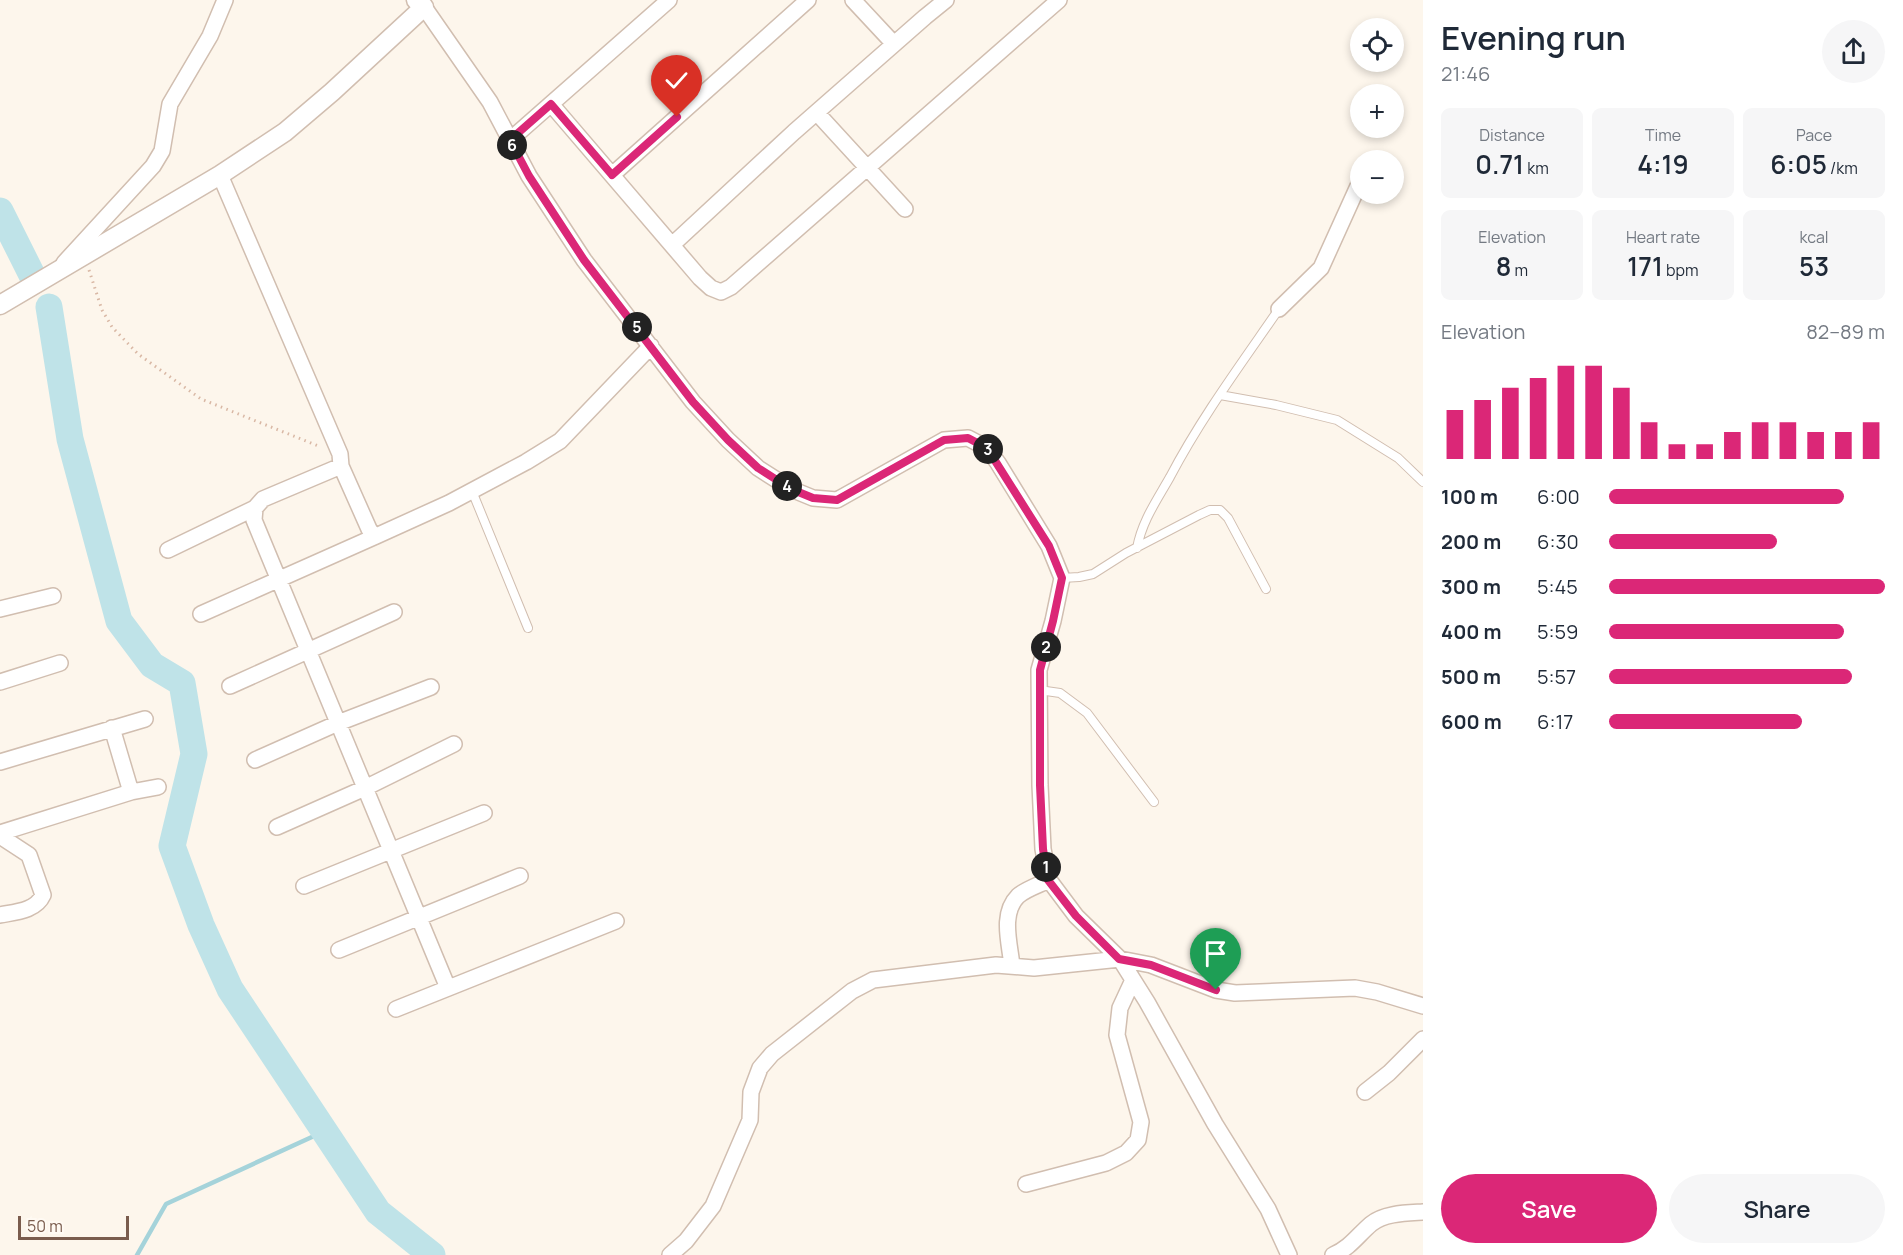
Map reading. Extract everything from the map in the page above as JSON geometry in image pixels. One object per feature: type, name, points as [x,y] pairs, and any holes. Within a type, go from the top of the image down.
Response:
[{"type":"street","points":[[51,273],[153,166],[162,151],[170,104],[210,36],[225,0]]},
{"type":"street","points":[[612,175],[808,0]]},
{"type":"street","points":[[853,0],[894,44]]},
{"type":"street","points":[[672,245],[816,113],[946,0]]},
{"type":"street","points":[[551,104],[672,245],[711,288],[721,292],[731,287],[1059,0]]},
{"type":"street","points":[[510,140],[666,1]]},
{"type":"street","points":[[0,305],[220,175],[285,132],[333,92],[420,4],[490,102],[529,176],[584,260],[693,402],[758,468],[791,489],[813,498],[837,500],[944,440],[968,438],[987,448],[1049,546],[1062,578],[1040,670],[1040,785],[1043,849],[1048,880],[1076,916],[1119,959],[1133,980],[1187,1071],[1215,1124],[1268,1209],[1289,1255]]},
{"type":"street","points":[[816,113],[905,209]]},
{"type":"street","points":[[220,175],[374,537]]},
{"type":"street","points":[[1279,309],[1321,268],[1350,203]]},
{"type":"street","points":[[201,615],[409,522],[526,462],[560,441],[651,346]]},
{"type":"street","points":[[168,550],[255,508],[263,499],[341,460]]},
{"type":"street","points":[[255,508],[254,520],[448,988]]},
{"type":"street","points":[[0,609],[53,596]]},
{"type":"street","points":[[230,686],[394,612]]},
{"type":"street","points":[[0,682],[60,663]]},
{"type":"street","points":[[255,760],[338,723],[431,687]]},
{"type":"street","points":[[0,762],[144,719]]},
{"type":"street","points":[[112,728],[131,792]]},
{"type":"street","points":[[277,827],[365,788],[454,744]]},
{"type":"street","points":[[0,834],[131,792],[158,787]]},
{"type":"street","points":[[304,886],[484,813]]},
{"type":"street","points":[[0,834],[29,855],[43,896],[40,902],[29,908],[0,915]]},
{"type":"street","points":[[339,950],[520,876]]},
{"type":"street","points":[[1012,966],[1006,917],[1010,907],[1019,896],[1048,880]]},
{"type":"street","points":[[396,1009],[616,921]]},
{"type":"street","points":[[670,1255],[686,1241],[713,1206],[750,1120],[751,1092],[760,1068],[772,1054],[852,991],[873,980],[996,965],[1034,968],[1119,959],[1151,965],[1216,990],[1235,993],[1355,988],[1423,1006]]},
{"type":"street","points":[[1026,1184],[1106,1163],[1126,1153],[1138,1140],[1141,1122],[1117,1035],[1120,1008],[1133,980]]},
{"type":"street","points":[[1365,1092],[1389,1073],[1423,1039]]},
{"type":"street","points":[[1333,1255],[1345,1250],[1372,1224],[1382,1218],[1423,1212]]},
{"type":"lane","points":[[1137,548],[1140,531],[1182,453],[1279,309]]},
{"type":"lane","points":[[1220,395],[1276,405],[1337,420],[1398,458],[1423,482]]},
{"type":"lane","points":[[472,491],[528,628]]},
{"type":"lane","points":[[1062,578],[1093,574],[1199,515],[1210,510],[1220,510],[1228,518],[1266,589]]},
{"type":"lane","points":[[1040,690],[1060,693],[1087,713],[1154,802]]},
{"type":"path","points":[[84,254],[102,310],[112,327],[138,354],[201,399],[341,460]]},
{"type":"waterway","points":[[0,211],[32,275]]},
{"type":"waterway","points":[[49,307],[70,439],[119,621],[152,665],[182,683],[194,754],[172,846],[201,925],[230,989],[378,1212],[432,1255]]},
{"type":"waterway","points":[[137,1255],[166,1204],[325,1131]]},
{"type":"route","points":[[677,117],[612,175],[551,104],[510,140],[529,176],[584,260],[693,402],[758,468],[791,489],[813,498],[837,500],[944,440],[968,438],[987,448],[1049,546],[1062,578],[1040,670],[1040,785],[1043,849],[1048,880],[1076,916],[1119,959],[1151,965],[1216,990]]}]
